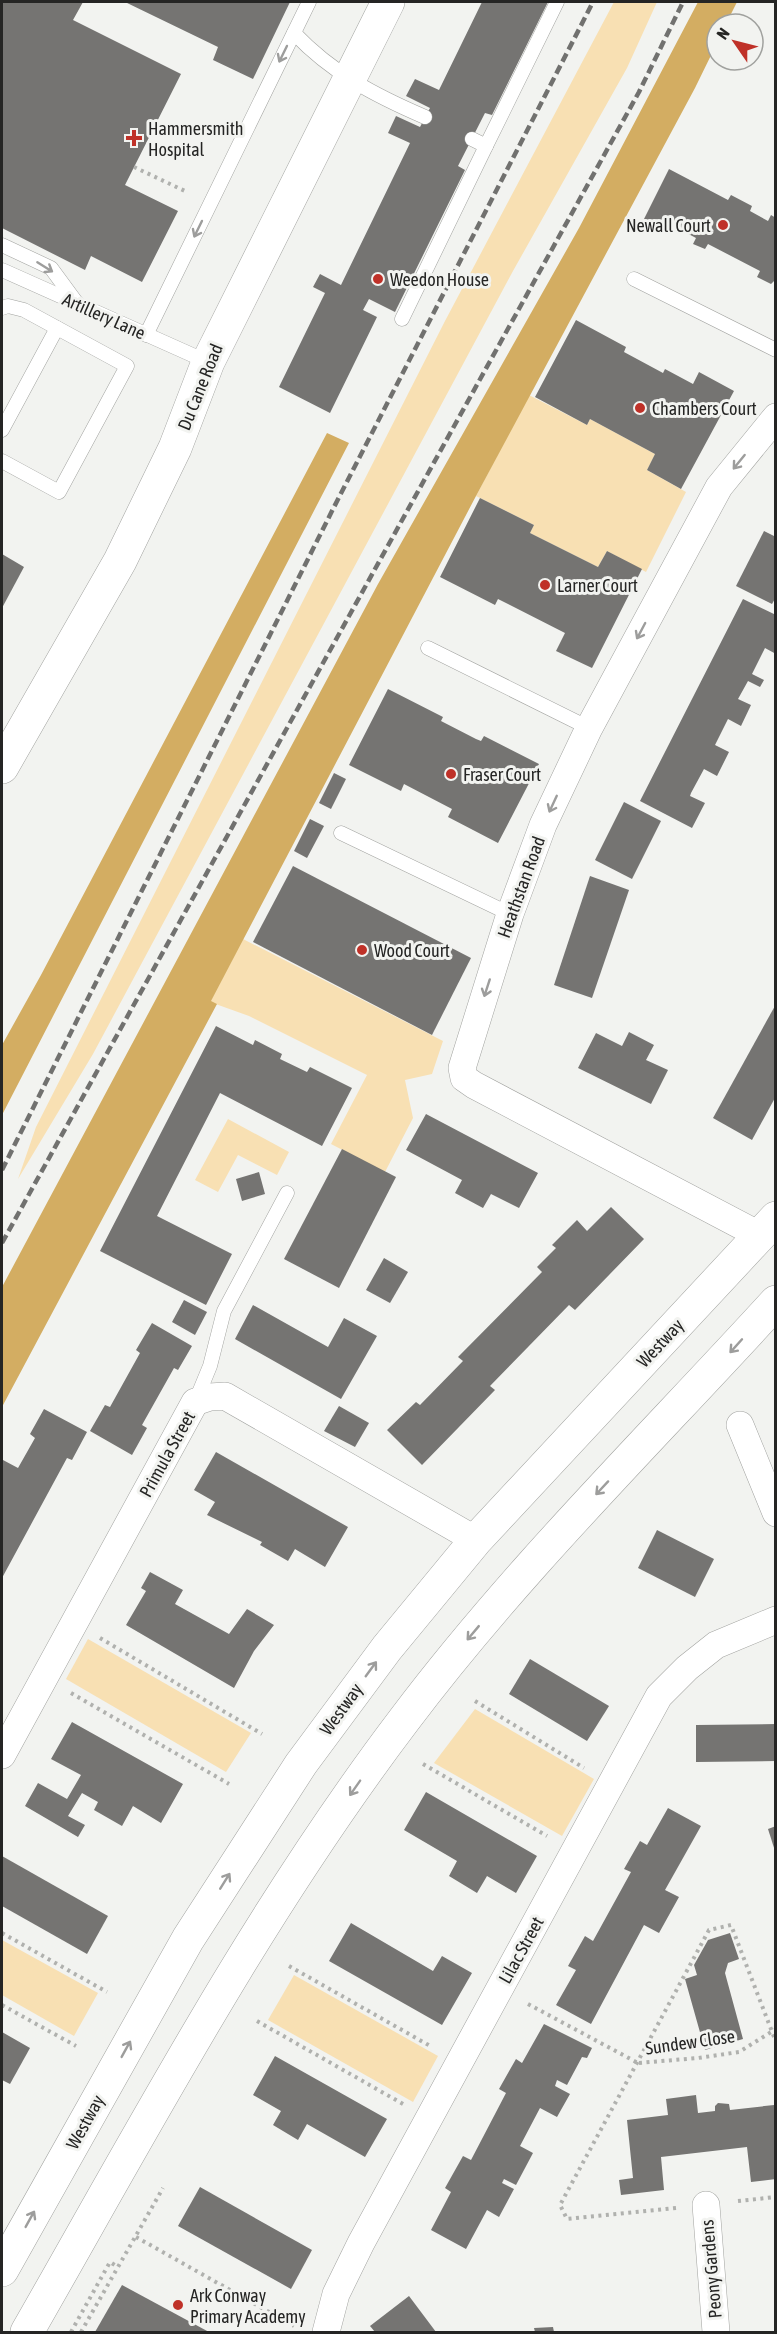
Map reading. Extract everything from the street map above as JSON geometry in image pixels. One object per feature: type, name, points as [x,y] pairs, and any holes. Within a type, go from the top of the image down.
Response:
[{"type":"main road","name":"Du Cane Road","points":[[2,767],[120,561],[175,448],[207,362],[388,2]]},
{"type":"main road","name":"Westway","points":[[2,2270],[188,1939],[301,1764],[387,1648],[476,1540],[768,1227]]},
{"type":"main road","points":[[27,2332],[269,1913],[404,1720],[522,1575],[776,1302]]},
{"type":"street","name":"Heathstan Road","points":[[768,1227],[474,1085],[464,1078],[462,1068],[510,914],[543,825],[589,728],[719,487],[776,417]]},
{"type":"street","name":"Primula Street","points":[[2,1755],[195,1402],[210,1397],[225,1396],[476,1540]]},
{"type":"street","points":[[740,1425],[775,1510]]},
{"type":"street","name":"Lilac Street","points":[[326,2332],[336,2294],[361,2243],[659,1696],[687,1668],[716,1645],[776,1620]]},
{"type":"street","name":"Peony Gardens","points":[[706,2205],[716,2332]]},
{"type":"lane","points":[[146,335],[309,2]]},
{"type":"lane","points":[[402,319],[557,2]]},
{"type":"lane","points":[[294,33],[315,55],[348,80],[425,117]]},
{"type":"lane","points":[[472,139],[486,147]]},
{"type":"lane","points":[[2,245],[51,268],[77,304]]},
{"type":"lane","name":"Artillery Lane","points":[[2,270],[207,362]]},
{"type":"lane","points":[[634,279],[776,350]]},
{"type":"lane","points":[[2,308],[8,306],[24,310],[127,366],[58,492],[2,461]]},
{"type":"lane","points":[[2,430],[57,328]]},
{"type":"lane","points":[[428,648],[589,728]]},
{"type":"lane","points":[[341,833],[510,914]]},
{"type":"lane","points":[[195,1402],[210,1366],[224,1311],[287,1193]]},
{"type":"path","points":[[134,167],[210,203]]},
{"type":"path","points":[[99,1638],[262,1734]]},
{"type":"path","points":[[70,1693],[230,1784]]},
{"type":"path","points":[[475,1701],[591,1773]]},
{"type":"path","points":[[423,1764],[554,1840]]},
{"type":"path","points":[[776,2042],[774,2030],[731,1925],[709,1930],[639,2063],[560,2205],[567,2219],[776,2196]]},
{"type":"path","points":[[2,1933],[107,1992]]},
{"type":"path","points":[[289,1966],[459,2063]]},
{"type":"path","points":[[2,2005],[76,2046]]},
{"type":"path","points":[[536,2008],[639,2063]]},
{"type":"path","points":[[257,2021],[430,2119]]},
{"type":"path","name":"Sundew Close","points":[[639,2063],[739,2052],[774,2030]]},
{"type":"path","points":[[81,2332],[163,2188]]},
{"type":"path","points":[[136,2237],[296,2327]]},
{"type":"path","points":[[71,2332],[110,2262],[118,2267]]},
{"type":"shaded area","points":[[614,2],[657,2],[627,68],[513,271],[93,1054],[18,1179],[36,1127],[445,321]]},
{"type":"shaded area","points":[[698,2],[737,2],[732,12],[705,12],[705,68],[695,88],[476,496],[211,1001],[217,1004],[2,1407],[2,1287],[378,584],[579,228]]},
{"type":"shaded area","points":[[529,395],[587,425],[590,419],[655,454],[647,470],[686,492],[646,572],[607,551],[598,567],[530,533],[534,525],[476,496]]},
{"type":"shaded area","points":[[327,433],[349,443],[2,1115],[2,1045]]},
{"type":"shaded area","points":[[243,939],[443,1041],[432,1074],[405,1080],[413,1118],[385,1172],[331,1144],[367,1075],[249,1016],[210,1002]]},
{"type":"shaded area","points":[[228,1119],[289,1152],[277,1175],[238,1155],[218,1192],[195,1180]]},
{"type":"shaded area","points":[[88,1639],[251,1733],[226,1772],[66,1679]]},
{"type":"shaded area","points":[[475,1709],[594,1779],[562,1836],[434,1763]]},
{"type":"shaded area","points":[[2,1940],[98,1993],[74,2036],[2,1995]]},
{"type":"shaded area","points":[[294,1975],[438,2056],[413,2102],[268,2020]]},
{"type":"building","points":[[2,2],[83,2],[73,20],[181,74],[125,185],[178,211],[142,282],[91,256],[85,270],[2,228]]},
{"type":"building","points":[[125,2],[290,2],[253,79],[213,60],[218,47]]},
{"type":"building","name":"Weedon House","points":[[482,2],[548,2],[492,115],[485,113],[458,166],[465,170],[395,312],[369,299],[363,310],[377,317],[330,413],[279,387],[325,293],[313,287],[320,274],[341,285],[410,143],[388,133],[396,116],[420,127],[430,108],[406,96],[415,79],[439,90]]},
{"type":"building","name":"Newall Court","points":[[669,169],[728,200],[731,195],[752,206],[750,211],[768,221],[771,215],[776,218],[776,279],[771,284],[757,277],[760,271],[708,244],[705,249],[693,244],[696,238],[664,221],[661,228],[644,219]]},
{"type":"building","name":"Chambers Court","points":[[576,320],[626,347],[624,352],[663,373],[665,369],[693,384],[699,372],[734,391],[681,489],[647,470],[655,454],[590,419],[587,425],[535,397]]},
{"type":"building","name":"Larner Court","points":[[480,498],[534,525],[530,533],[598,567],[607,551],[642,569],[592,668],[556,651],[565,633],[498,599],[495,605],[440,577]]},
{"type":"building","points":[[764,531],[776,537],[776,597],[772,604],[736,586]]},
{"type":"building","points":[[2,554],[24,567],[2,608]]},
{"type":"building","points":[[743,599],[776,615],[776,654],[765,648],[752,674],[764,680],[760,687],[748,681],[738,699],[751,705],[741,726],[728,719],[715,745],[729,752],[717,776],[704,769],[691,793],[690,796],[705,803],[692,828],[640,801]]},
{"type":"building","name":"Fraser Court","points":[[388,689],[443,717],[441,721],[476,739],[481,741],[484,736],[539,764],[498,843],[448,817],[452,809],[404,784],[401,791],[349,765]]},
{"type":"building","points":[[334,773],[346,779],[331,809],[319,803]]},
{"type":"building","points":[[624,802],[661,821],[632,879],[595,860]]},
{"type":"building","points":[[310,819],[324,826],[307,858],[294,851]]},
{"type":"building","name":"Wood Court","points":[[293,866],[471,958],[432,1035],[253,942]]},
{"type":"building","points":[[590,876],[629,890],[592,998],[554,985]]},
{"type":"building","points":[[776,1004],[776,1096],[752,1140],[713,1118]]},
{"type":"building","points":[[216,1026],[253,1045],[255,1040],[282,1054],[280,1059],[307,1072],[310,1067],[352,1088],[322,1146],[220,1093],[157,1216],[232,1254],[206,1305],[100,1251]]},
{"type":"building","points":[[629,1032],[654,1045],[646,1060],[668,1070],[651,1104],[578,1068],[596,1033],[622,1046]]},
{"type":"building","points":[[426,1114],[538,1173],[519,1208],[491,1194],[483,1208],[455,1193],[462,1180],[406,1150]]},
{"type":"building","points":[[342,1149],[396,1177],[339,1288],[284,1259]]},
{"type":"building","points":[[259,1172],[265,1194],[242,1201],[236,1179]]},
{"type":"building","points":[[611,1207],[644,1239],[575,1310],[569,1305],[490,1386],[495,1390],[422,1465],[387,1430],[416,1402],[420,1405],[463,1361],[458,1357],[542,1272],[537,1267],[556,1248],[552,1245],[577,1220],[587,1231]]},
{"type":"building","points":[[384,1258],[408,1272],[390,1303],[366,1290]]},
{"type":"building","points":[[184,1300],[207,1312],[195,1335],[172,1322]]},
{"type":"building","points":[[253,1305],[328,1347],[344,1318],[377,1336],[341,1399],[235,1339]]},
{"type":"building","points":[[152,1323],[192,1346],[178,1370],[174,1368],[142,1425],[147,1428],[132,1455],[90,1431],[105,1405],[110,1407],[140,1353],[136,1350]]},
{"type":"building","points":[[339,1406],[369,1423],[355,1447],[324,1431]]},
{"type":"building","points":[[44,1409],[87,1432],[72,1460],[67,1458],[2,1578],[2,1462],[3,1460],[18,1468],[35,1438],[30,1434]]},
{"type":"building","points":[[216,1452],[348,1527],[325,1567],[295,1549],[288,1561],[260,1545],[262,1542],[207,1515],[215,1502],[194,1490]]},
{"type":"building","points":[[657,1530],[714,1559],[695,1597],[638,1568]]},
{"type":"building","points":[[150,1572],[183,1590],[175,1604],[229,1634],[247,1609],[274,1625],[254,1651],[234,1688],[126,1625],[146,1591],[141,1588]]},
{"type":"building","points":[[530,1659],[609,1706],[587,1741],[509,1694]]},
{"type":"building","points":[[72,1722],[183,1784],[161,1823],[133,1806],[122,1826],[94,1810],[98,1802],[82,1793],[68,1816],[85,1825],[78,1837],[25,1806],[38,1783],[67,1799],[81,1775],[51,1759]]},
{"type":"building","points":[[776,1724],[776,1761],[696,1762],[696,1725]]},
{"type":"building","points":[[426,1792],[537,1856],[516,1893],[487,1876],[477,1893],[449,1876],[457,1861],[404,1830]]},
{"type":"building","points":[[668,1808],[701,1826],[665,1890],[679,1897],[659,1933],[644,1925],[591,2024],[556,2005],[576,1970],[568,1966],[585,1936],[593,1941],[631,1872],[624,1869],[640,1841],[647,1845]]},
{"type":"building","points":[[776,1826],[776,1851],[775,1851],[768,1829]]},
{"type":"building","points":[[2,1856],[108,1916],[87,1954],[2,1906]]},
{"type":"building","points":[[351,1923],[433,1971],[442,1956],[472,1973],[442,2025],[329,1961]]},
{"type":"building","points":[[730,1933],[739,1959],[728,1963],[725,1973],[743,2039],[705,2050],[685,1979],[697,1975],[694,1965],[708,1940]]},
{"type":"building","points":[[544,2024],[592,2048],[587,2058],[582,2057],[567,2085],[557,2080],[555,2086],[570,2094],[557,2117],[540,2108],[520,2146],[533,2153],[516,2185],[504,2179],[502,2183],[514,2189],[499,2217],[487,2210],[466,2249],[431,2230],[451,2192],[445,2188],[463,2156],[471,2160],[506,2093],[499,2089],[516,2059],[522,2063]]},
{"type":"building","points":[[2,2032],[30,2048],[10,2084],[2,2080]]},
{"type":"building","points":[[275,2056],[387,2119],[365,2157],[307,2124],[298,2140],[273,2125],[281,2111],[253,2095]]},
{"type":"building","points":[[696,2095],[698,2113],[715,2111],[718,2103],[729,2104],[730,2110],[774,2105],[776,2179],[751,2182],[747,2147],[661,2157],[664,2190],[621,2195],[619,2180],[633,2178],[627,2120],[668,2115],[666,2099]]},
{"type":"building","points":[[200,2187],[312,2250],[291,2289],[178,2226]]},
{"type":"building","points":[[122,2285],[209,2332],[95,2332]]},
{"type":"building","points":[[409,2296],[436,2332],[375,2332],[370,2326]]},
{"type":"building","points":[[553,2327],[554,2332],[535,2332],[534,2328]]},
{"type":"railway","points":[[2,1170],[333,509],[593,2]]},
{"type":"railway","points":[[2,1243],[639,92],[683,2]]},
{"type":"place","name":"Hammersmith Hospital","points":[[134,138]]},
{"type":"place","name":"Newall Court","points":[[723,225]]},
{"type":"place","name":"Weedon House","points":[[378,279]]},
{"type":"place","name":"Chambers Court","points":[[640,408]]},
{"type":"place","name":"Larner Court","points":[[545,585]]},
{"type":"place","name":"Fraser Court","points":[[451,774]]},
{"type":"place","name":"Wood Court","points":[[362,950]]},
{"type":"place","name":"Ark Conway Primary Academy","points":[[178,2305]]}]
